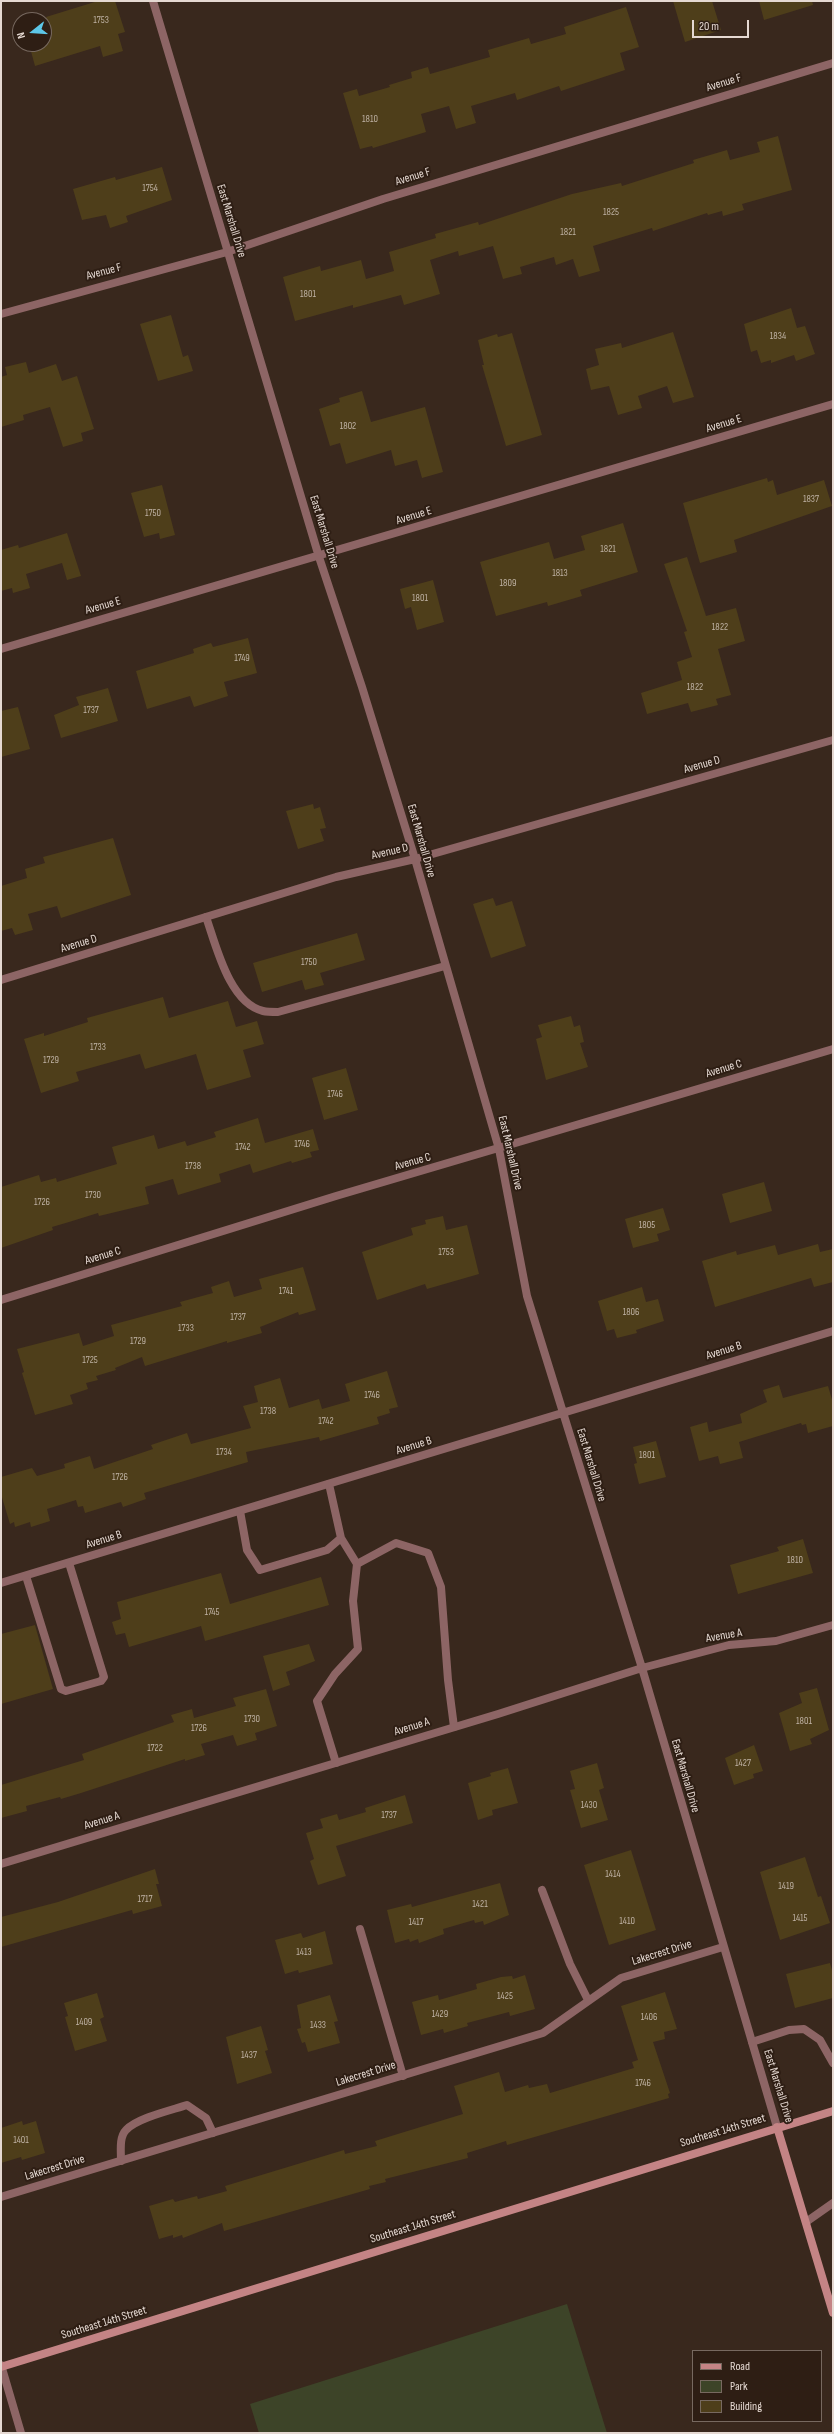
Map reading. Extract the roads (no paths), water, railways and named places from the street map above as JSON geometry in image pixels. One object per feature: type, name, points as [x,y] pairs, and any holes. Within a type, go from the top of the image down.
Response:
[{"type":"street","name":"East Marshall Drive","points":[[153,1],[319,557],[362,687],[415,859],[499,1149],[526,1296],[642,1668],[723,1947],[833,2313]]},
{"type":"street","name":"Avenue F","points":[[1,314],[228,252],[383,199],[833,63]]},
{"type":"street","name":"Avenue E","points":[[1,650],[833,404]]},
{"type":"street","name":"Avenue D","points":[[1,980],[336,877],[415,859],[833,740]]},
{"type":"street","points":[[206,917],[227,977],[243,999],[262,1011],[278,1012],[445,966]]},
{"type":"street","name":"Avenue C","points":[[1,1300],[328,1199],[833,1049]]},
{"type":"street","name":"Avenue B","points":[[1,1583],[240,1512],[562,1412],[833,1331]]},
{"type":"street","points":[[329,1484],[340,1538],[357,1564],[354,1601],[358,1649],[334,1674],[317,1701],[336,1763]]},
{"type":"street","points":[[240,1512],[247,1550],[260,1570],[327,1550],[340,1538]]},
{"type":"street","points":[[357,1564],[396,1543],[428,1553],[441,1587],[448,1680],[454,1727]]},
{"type":"street","points":[[26,1576],[61,1689],[66,1691],[101,1681],[104,1676],[69,1563]]},
{"type":"street","name":"Avenue A","points":[[1,1864],[454,1727],[642,1668],[729,1645],[776,1641],[833,1625]]},
{"type":"street","points":[[542,1890],[570,1964],[588,2000]]},
{"type":"street","points":[[360,1928],[402,2076]]},
{"type":"street","name":"Lakecrest Drive","points":[[1,2197],[543,2034],[588,2000],[621,1978],[723,1947]]},
{"type":"street","points":[[752,2042],[789,2030],[804,2029],[820,2040],[833,2063]]},
{"type":"street","points":[[121,2161],[120,2142],[126,2130],[154,2115],[187,2105],[206,2118],[213,2133]]},
{"type":"street","name":"Southeast 14th Street","points":[[1,2367],[833,2111]]},
{"type":"street","points":[[806,2222],[833,2203]]},
{"type":"street","points":[[1,2367],[21,2433]]}]
